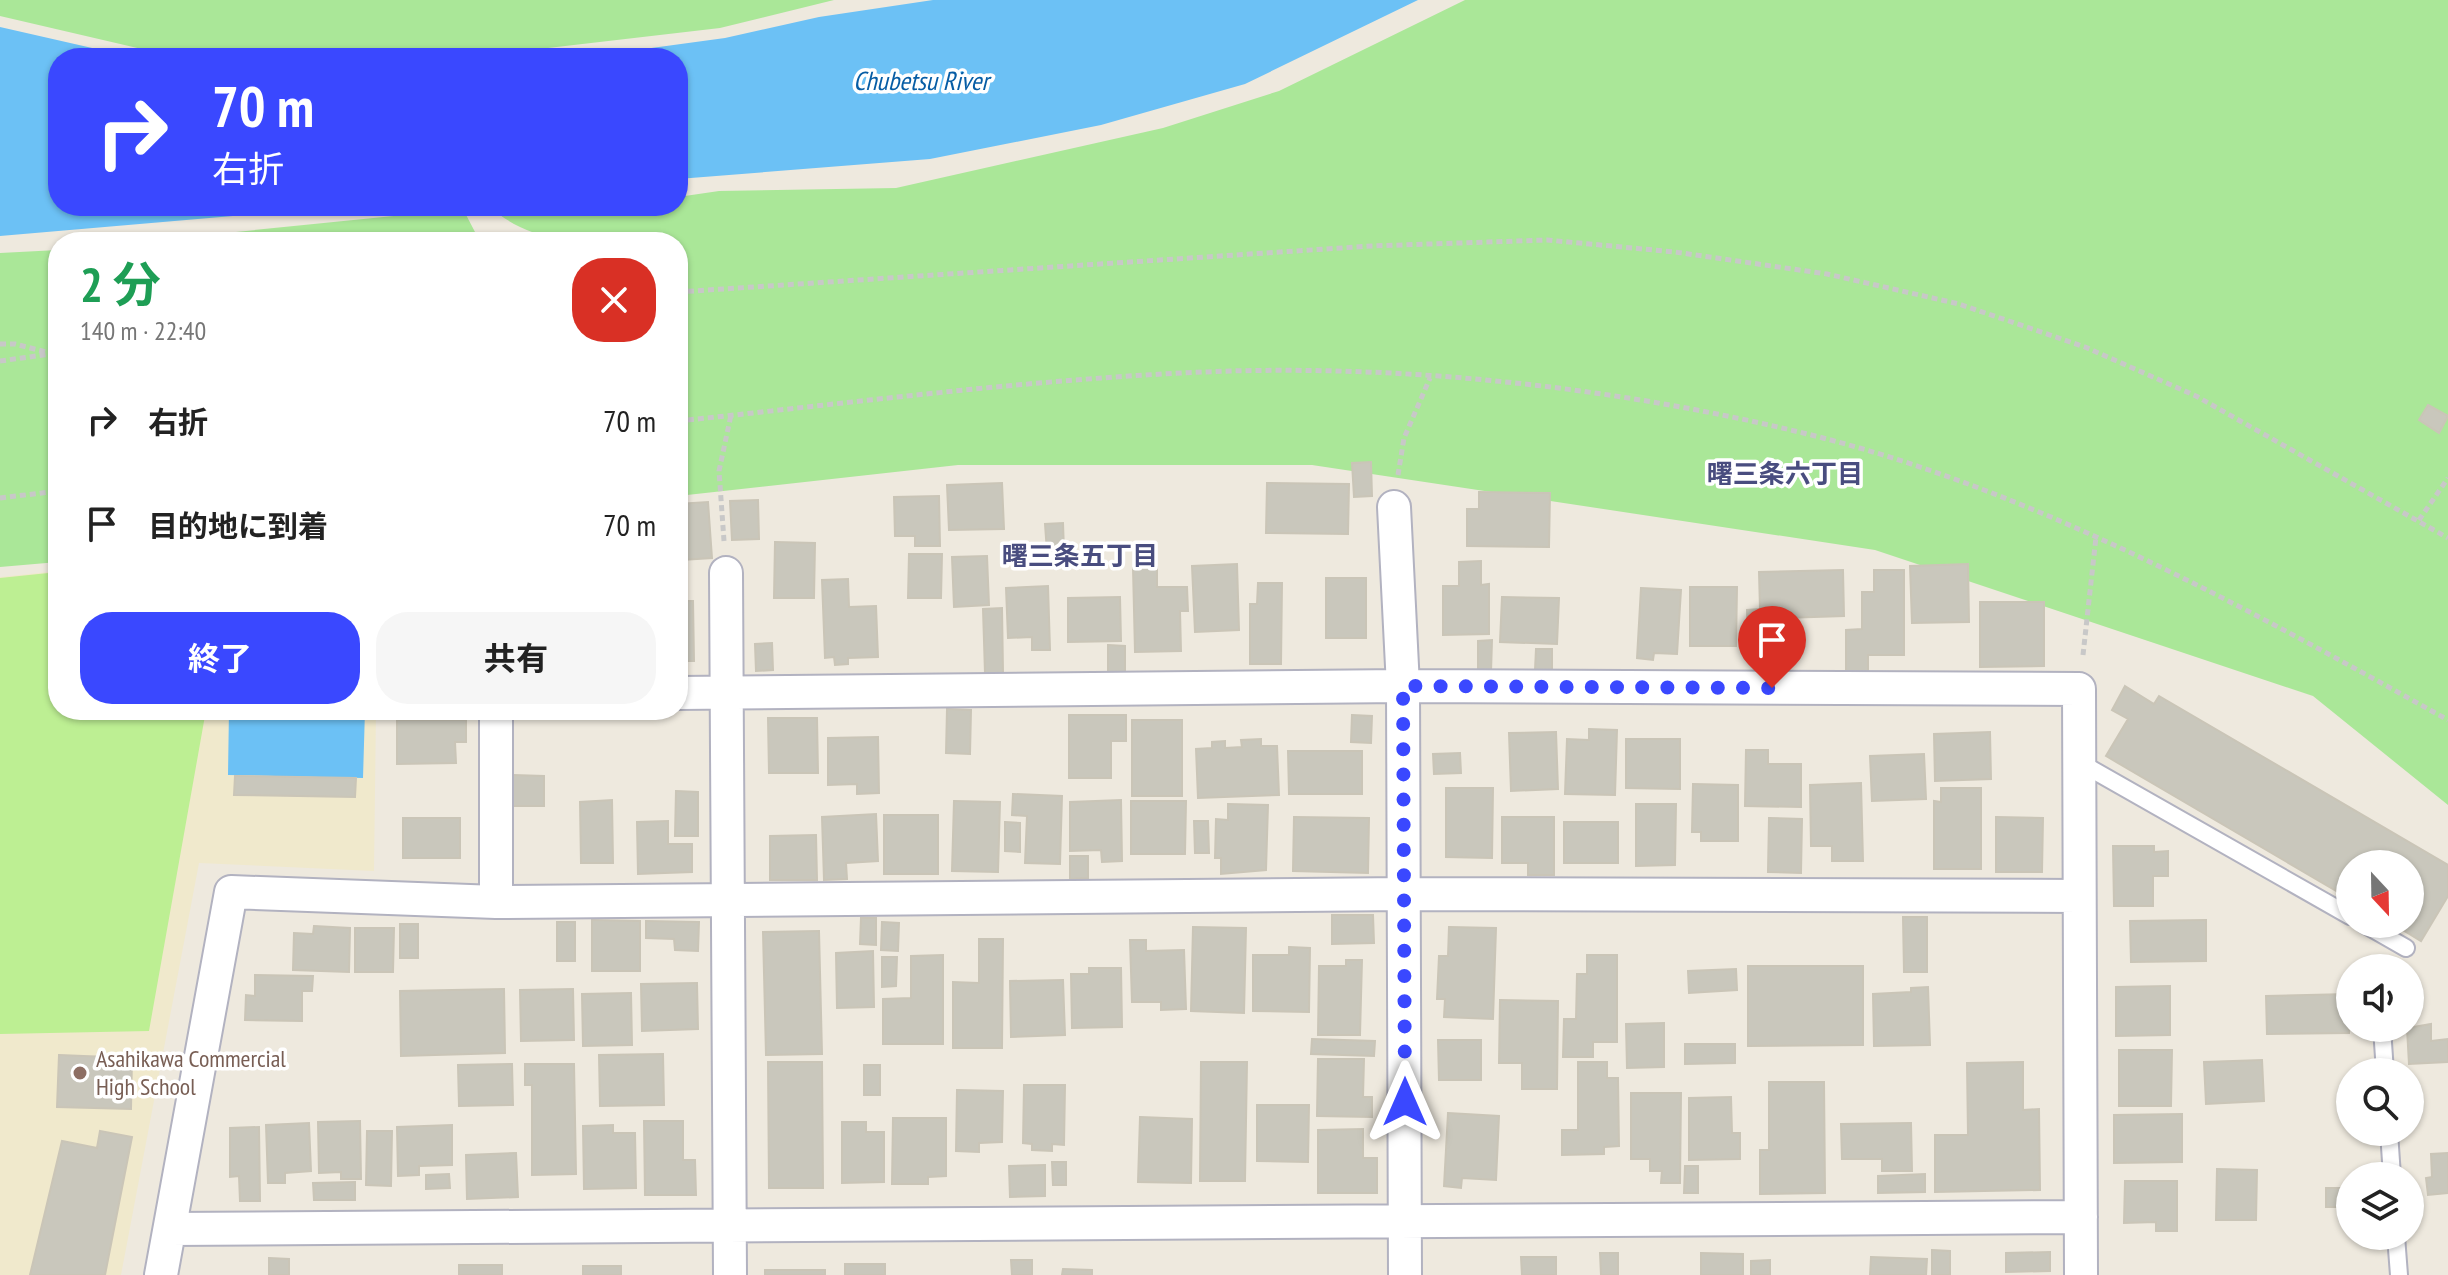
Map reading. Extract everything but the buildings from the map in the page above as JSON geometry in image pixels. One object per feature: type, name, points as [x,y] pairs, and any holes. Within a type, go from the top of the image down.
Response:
[{"type":"street","points":[[1394,507],[1403,686],[1405,1275]]},
{"type":"street","points":[[726,573],[730,1275]]},
{"type":"street","points":[[688,693],[1403,686],[2079,689],[2081,1275]]},
{"type":"street","points":[[496,720],[496,902]]},
{"type":"street","points":[[161,1275],[231,892],[496,902],[729,897],[1405,894],[2079,896]]},
{"type":"street","points":[[170,1229],[2081,1217]]},
{"type":"lane","points":[[2079,762],[2336,908]]},
{"type":"lane","points":[[2388,938],[2406,948]]},
{"type":"lane","points":[[2397,1250],[2399,1275]]},
{"type":"path","points":[[688,291],[1400,245],[1547,240],[1675,252],[1827,274],[1959,304],[2085,347],[2196,396],[2448,538]]},
{"type":"path","points":[[0,344],[48,351]]},
{"type":"path","points":[[0,361],[48,354]]},
{"type":"path","points":[[688,420],[1004,387],[1231,371],[1362,373],[1516,384],[1633,400],[1801,432],[1953,479],[2096,537],[2325,651],[2448,720]]},
{"type":"path","points":[[1404,438],[1430,378]]},
{"type":"path","points":[[726,573],[719,471],[731,415]]},
{"type":"path","points":[[2419,520],[2448,478]]},
{"type":"path","points":[[0,498],[48,492]]},
{"type":"path","points":[[2079,689],[2096,537]]},
{"type":"shaded area","name":"Asahikawa Commercial High School","points":[[48,572],[48,720],[376,720],[374,871],[199,863],[121,1275],[0,1275],[0,577]]},
{"type":"green space","points":[[0,0],[834,0],[720,28],[548,48],[137,48],[0,16]]},
{"type":"green space","points":[[1465,0],[2448,0],[2448,805],[2313,696],[1875,550],[1312,465],[958,465],[688,495],[688,232],[534,232],[502,216],[688,216],[688,196],[719,191],[896,188],[1163,128],[1279,91]]},
{"type":"green space","points":[[394,216],[467,216],[475,232],[235,232]]},
{"type":"green space","points":[[48,251],[48,563],[0,567],[0,253]]},
{"type":"green space","points":[[48,573],[48,720],[204,720],[149,1031],[0,1034],[0,578]]},
{"type":"water","name":"Chubetsu River","points":[[933,0],[1418,0],[1245,84],[1101,125],[930,159],[688,178],[688,48],[652,48],[725,38],[819,17]]},
{"type":"water","points":[[0,27],[92,48],[48,48],[48,216],[233,216],[0,236]]},
{"type":"water","points":[[229,720],[365,720],[363,778],[228,775]]},
{"type":"place","name":"Asahikawa Commercial High School","points":[[80,1073]]},
{"type":"district","name":"曙三条六丁目","points":[[1785,474]]},
{"type":"district","name":"曙三条五丁目","points":[[1080,556]]},
{"type":"route","points":[[1405,1102],[1403,686],[1772,688]]}]
